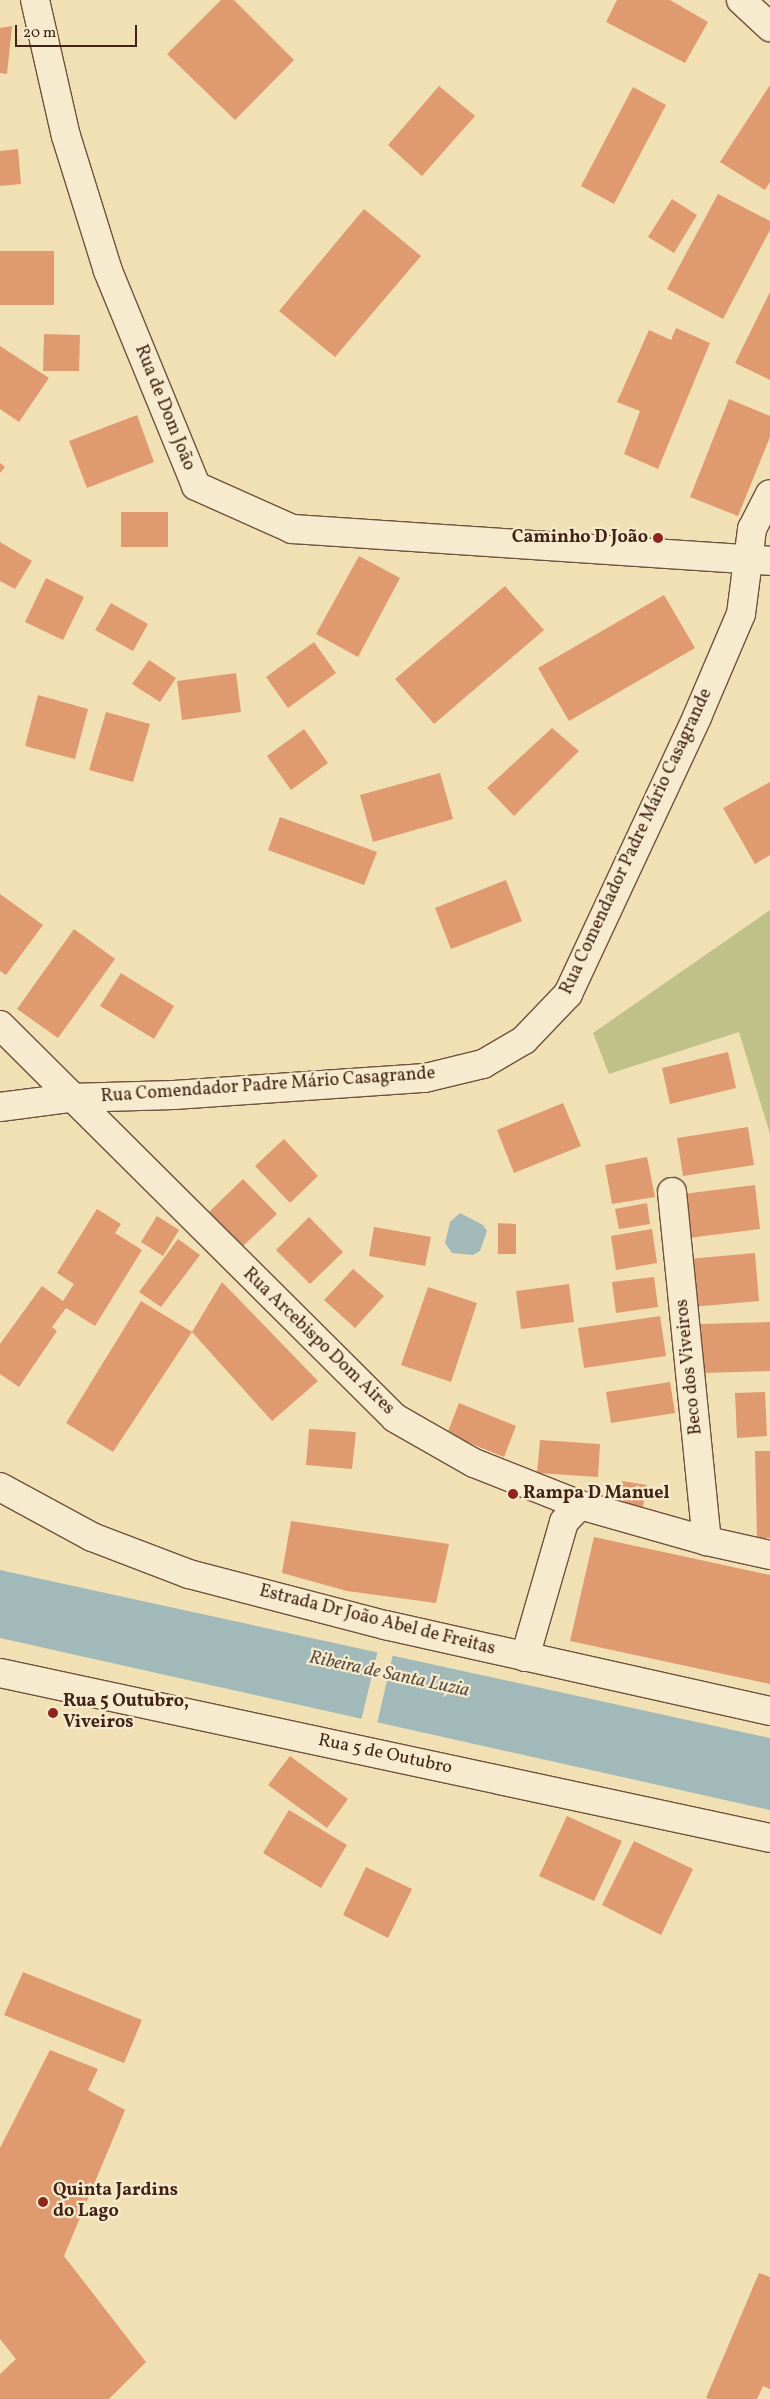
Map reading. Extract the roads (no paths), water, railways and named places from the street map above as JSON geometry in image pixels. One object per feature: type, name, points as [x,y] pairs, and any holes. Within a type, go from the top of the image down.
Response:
[{"type":"street","name":"Rua de Dom João","points":[[35,0],[66,136],[108,271],[196,486],[292,529],[758,562]]},
{"type":"street","points":[[741,0],[770,27]]},
{"type":"street","name":"Rua Comendador Padre Mário Casagrande","points":[[0,1107],[70,1098],[174,1095],[425,1078],[483,1064],[524,1040],[568,994],[741,614],[758,562],[752,529],[770,494]]},
{"type":"street","name":"Rua Arcebispo Dom Aires","points":[[0,1025],[70,1098],[395,1418],[474,1463],[580,1505],[707,1541],[770,1555]]},
{"type":"street","name":"Beco dos Viveiros","points":[[672,1192],[707,1541]]},
{"type":"street","name":"Estrada Dr João Abel de Freitas","points":[[0,1487],[92,1537],[189,1574],[526,1657],[770,1711]]},
{"type":"street","points":[[526,1657],[564,1522],[580,1505]]},
{"type":"street","name":"Rua 5 de Outubro","points":[[0,1673],[770,1838]]},
{"type":"water","points":[[460,1213],[483,1225],[487,1231],[480,1251],[473,1255],[452,1253],[445,1243],[450,1222]]},
{"type":"water","name":"Ribeira de Santa Luzia","points":[[0,1570],[770,1738],[770,1810],[0,1638]]},
{"type":"place","name":"Caminho D João","points":[[658,538]]},
{"type":"place","name":"Rampa D Manuel","points":[[513,1494]]},
{"type":"place","name":"Rua 5 Outubro, Viveiros","points":[[53,1713]]},
{"type":"place","name":"Quinta Jardins do Lago","points":[[43,2202]]}]
